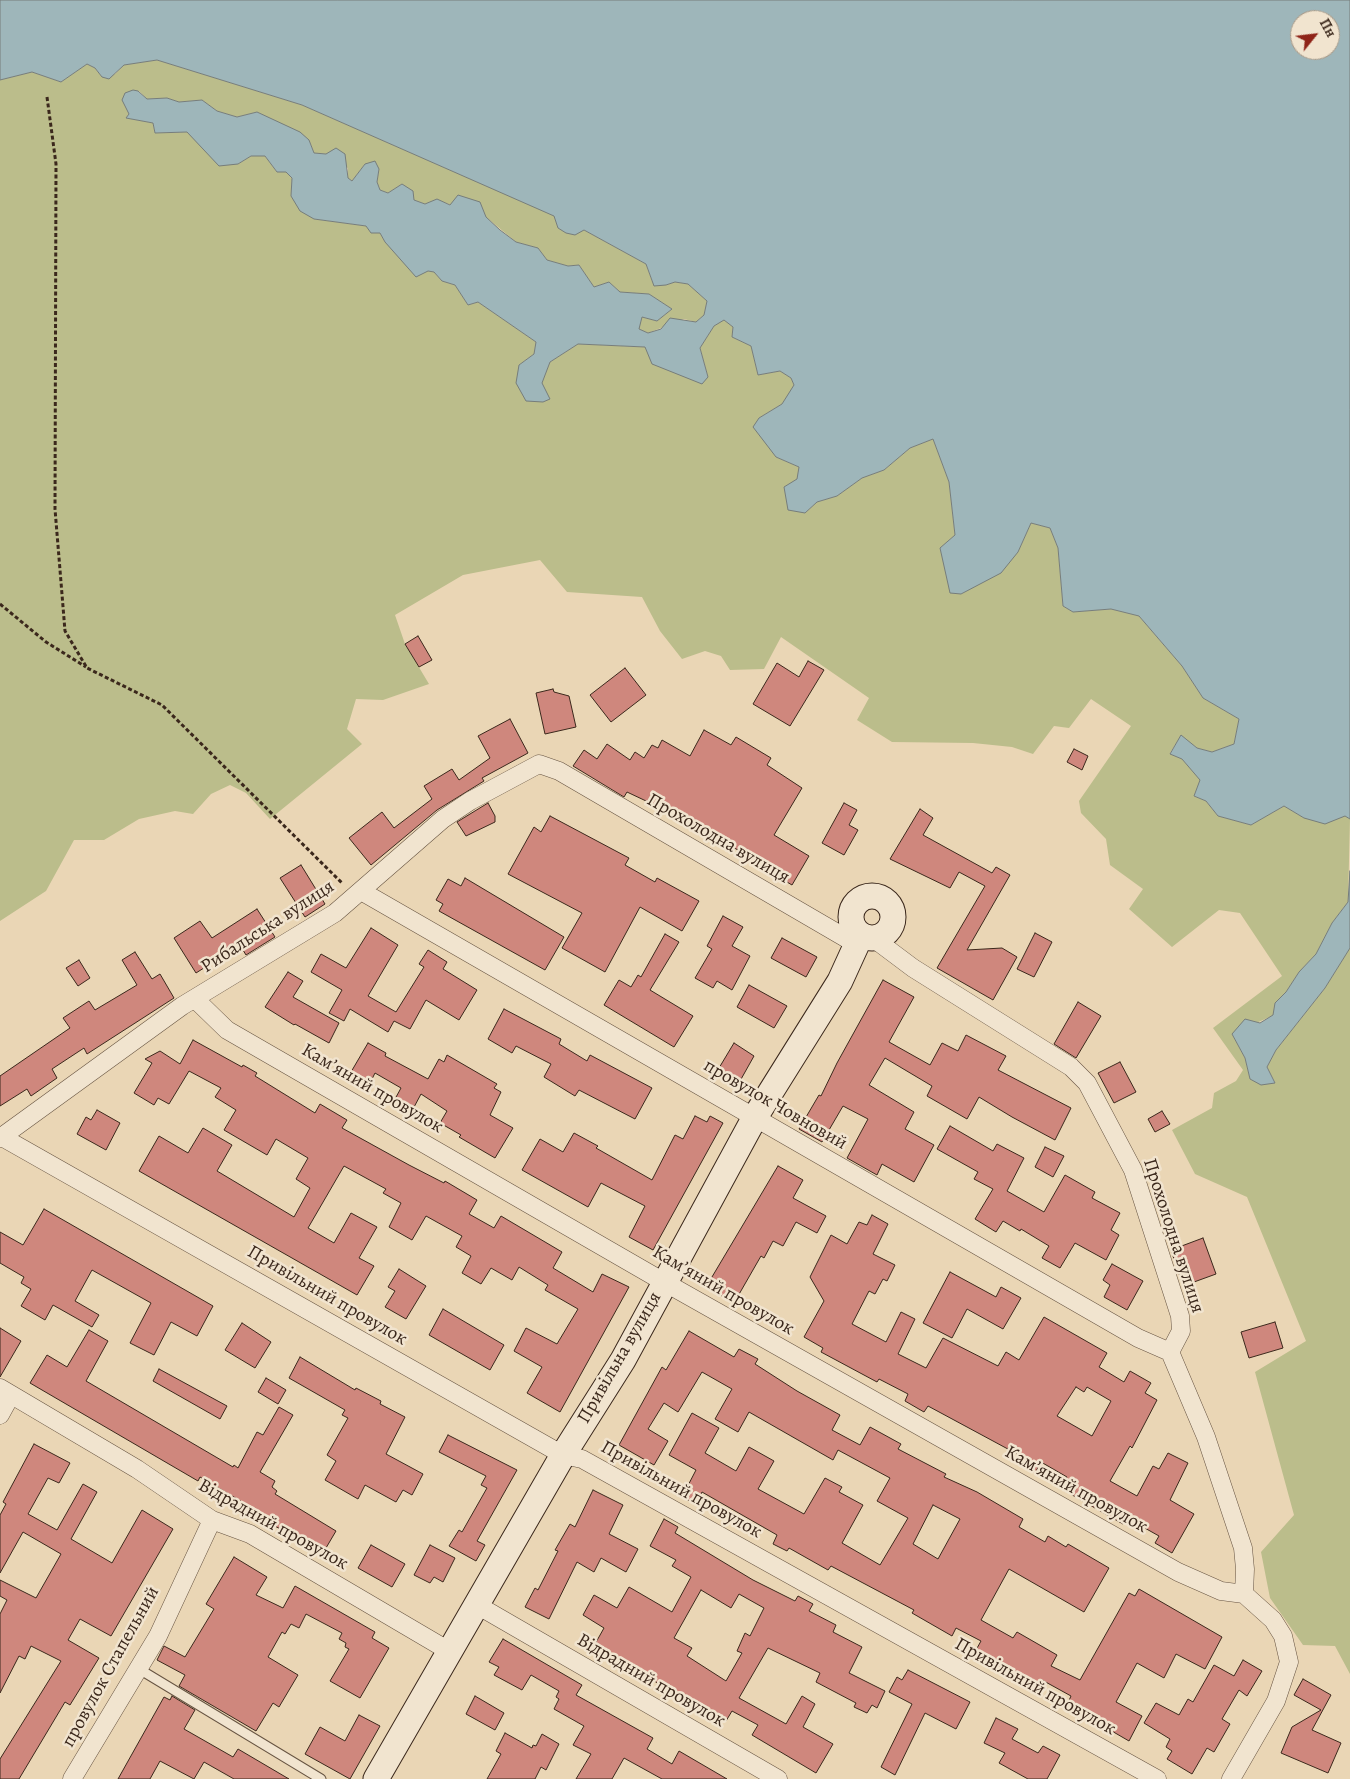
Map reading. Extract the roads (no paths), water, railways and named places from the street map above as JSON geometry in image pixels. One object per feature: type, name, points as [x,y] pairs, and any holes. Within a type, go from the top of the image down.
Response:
[{"type":"street","name":"Рибальська вулиця","points":[[1,1137],[166,1018],[335,913],[443,819],[470,801],[539,764],[559,771]]},
{"type":"street","name":"Прохолодна вулиця","points":[[559,771],[863,939],[913,968],[1071,1067],[1087,1083],[1133,1170],[1180,1316],[1181,1331],[1170,1352]]},
{"type":"street","name":"провулок Човновий","points":[[358,893],[1138,1338],[1170,1352]]},
{"type":"street","name":"Привільна вулиця","points":[[376,1779],[563,1455],[622,1360],[755,1118],[840,981],[863,939]]},
{"type":"street","name":"Камʼяний провулок","points":[[195,1000],[227,1030],[664,1282],[1178,1572],[1221,1591],[1244,1594]]},
{"type":"street","name":"Привільний провулок","points":[[1,1137],[563,1455],[582,1459],[1157,1779]]},
{"type":"street","points":[[1170,1352],[1206,1437],[1243,1548],[1245,1569],[1244,1594],[1273,1620],[1283,1636],[1289,1662],[1276,1701],[1231,1779]]},
{"type":"street","points":[[0,1415],[6,1391]]},
{"type":"street","name":"Відрадний провулок","points":[[6,1391],[137,1469],[212,1520],[250,1534],[449,1651]]},
{"type":"street","name":"провулок Стапельний","points":[[72,1779],[158,1636],[212,1520]]},
{"type":"street","name":"Відрадний провулок","points":[[477,1605],[778,1779]]},
{"type":"lane","points":[[139,1669],[321,1779]]},
{"type":"water","points":[[0,0],[1350,0],[1350,819],[1345,816],[1325,824],[1304,818],[1284,806],[1251,825],[1218,816],[1206,801],[1194,796],[1200,780],[1182,759],[1170,754],[1181,735],[1197,748],[1212,752],[1234,744],[1239,719],[1203,698],[1182,666],[1139,616],[1111,609],[1073,612],[1063,606],[1058,548],[1050,528],[1031,523],[1018,552],[1001,573],[961,594],[950,593],[940,548],[955,535],[949,482],[933,439],[910,448],[884,470],[862,478],[837,496],[817,502],[805,513],[788,510],[784,487],[797,479],[799,467],[776,457],[753,427],[759,418],[782,404],[794,385],[791,378],[780,371],[758,375],[751,346],[732,337],[733,327],[724,320],[714,326],[700,348],[708,377],[702,384],[652,364],[645,347],[578,344],[550,362],[542,383],[550,399],[543,402],[526,401],[516,383],[519,365],[534,354],[536,342],[478,302],[468,305],[455,285],[442,281],[434,272],[428,271],[416,277],[385,242],[380,233],[371,233],[366,226],[314,219],[300,211],[291,196],[292,178],[286,172],[277,172],[265,156],[251,156],[238,164],[219,166],[187,132],[155,133],[153,123],[126,118],[129,114],[122,100],[125,93],[133,90],[138,91],[147,99],[167,98],[179,102],[202,100],[217,111],[237,117],[257,112],[300,132],[309,140],[314,153],[326,154],[336,148],[345,154],[348,178],[352,181],[365,164],[375,161],[379,169],[377,182],[380,190],[388,193],[402,184],[413,191],[414,200],[425,204],[437,199],[450,205],[458,195],[480,202],[486,217],[516,242],[538,248],[547,260],[568,266],[579,265],[594,287],[609,282],[620,292],[649,294],[672,309],[657,321],[642,317],[639,329],[648,333],[661,329],[670,318],[696,322],[704,315],[707,301],[688,284],[675,282],[654,286],[646,264],[584,230],[575,235],[566,233],[558,228],[554,216],[302,105],[157,60],[124,65],[109,79],[102,77],[95,68],[87,64],[61,82],[32,72],[0,80]]},
{"type":"water","points":[[1350,871],[1350,948],[1325,988],[1276,1050],[1267,1067],[1275,1083],[1261,1085],[1250,1079],[1245,1058],[1232,1034],[1245,1019],[1260,1023],[1273,1015],[1275,1003],[1316,954],[1332,923],[1348,902]]}]
